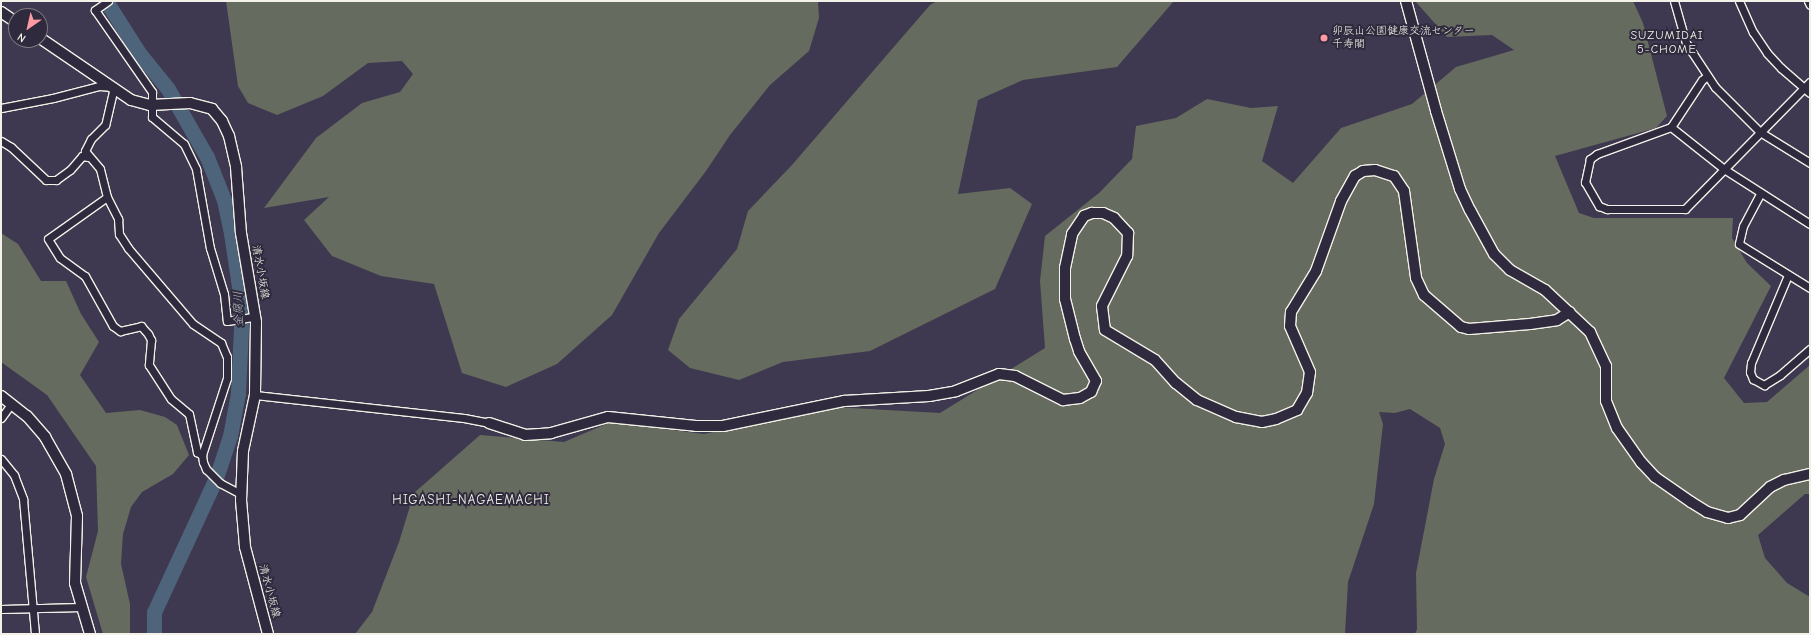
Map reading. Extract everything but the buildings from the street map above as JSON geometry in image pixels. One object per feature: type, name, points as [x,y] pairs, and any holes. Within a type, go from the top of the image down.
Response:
[{"type":"street","points":[[108,1],[95,10],[152,92],[154,105],[152,117],[184,144],[196,169],[210,248],[224,294],[227,321],[255,320]]},
{"type":"street","points":[[1406,1],[1460,189],[1482,234],[1494,254],[1510,270],[1545,290],[1590,332],[1606,366],[1606,401],[1617,428],[1655,477],[1707,512],[1728,518],[1740,515],[1770,488],[1784,480],[1810,474]]},
{"type":"street","points":[[1674,1],[1686,43],[1707,76],[1743,117],[1760,132],[1810,163]]},
{"type":"street","points":[[1739,1],[1752,32],[1767,53],[1803,89],[1810,93]]},
{"type":"street","name":"清水小坂線","points":[[48,43],[131,100],[154,105],[190,103],[212,109],[222,121],[229,136],[236,168],[241,233],[255,320],[255,395],[243,451],[241,494],[244,547],[268,634]]},
{"type":"street","points":[[1707,76],[1702,80],[1671,127],[1597,154],[1590,159],[1585,182],[1599,206],[1607,208],[1686,209],[1810,82]]},
{"type":"street","points":[[1,108],[53,98],[99,86],[114,87],[105,125],[91,139],[85,151],[88,157],[100,169],[108,197],[118,219],[119,234],[128,248],[193,324],[221,342],[227,357],[227,378],[203,459]]},
{"type":"street","points":[[1671,127],[1724,169],[1760,194],[1810,224]]},
{"type":"street","points":[[1,141],[11,147],[46,180],[56,180],[70,170],[82,156],[88,157]]},
{"type":"street","points":[[255,395],[464,418],[489,423],[525,435],[551,433],[608,417],[696,426],[724,426],[844,401],[929,396],[956,390],[999,374],[1015,376],[1063,400],[1080,398],[1091,392],[1096,381],[1079,351],[1075,339],[1065,299],[1065,268],[1072,234],[1084,216],[1092,213],[1103,213],[1114,218],[1128,233],[1127,256],[1102,306],[1105,330],[1154,360],[1176,383],[1197,400],[1236,417],[1262,422],[1276,419],[1297,410],[1307,393],[1310,372],[1290,326],[1291,312],[1316,271],[1341,201],[1355,176],[1363,171],[1375,170],[1394,176],[1404,191],[1416,278],[1424,295],[1461,327],[1469,329],[1530,324],[1557,320],[1570,312]]},
{"type":"street","points":[[1760,194],[1743,226],[1739,244],[1810,288]]},
{"type":"street","points":[[108,197],[48,239],[60,258],[85,276],[113,326],[120,331],[141,326],[148,334],[151,340],[149,365],[171,399],[189,414],[197,452],[203,459],[206,469],[220,483],[241,494]]},
{"type":"street","points":[[1788,275],[1751,363],[1750,372],[1753,379],[1764,385],[1780,375],[1810,349]]},
{"type":"street","points":[[1,396],[27,416],[45,437],[66,474],[77,516],[75,583],[90,634]]},
{"type":"street","points":[[1,418],[11,404]]},
{"type":"street","points":[[1,459],[14,475],[23,499],[35,634]]},
{"type":"street","points":[[1,608],[82,607]]},
{"type":"green space","points":[[226,1],[818,1],[819,18],[809,51],[770,85],[730,135],[706,171],[659,233],[612,315],[557,364],[506,387],[462,373],[434,284],[381,276],[332,256],[304,220],[329,197],[264,208],[316,138],[362,103],[400,92],[413,74],[402,61],[368,63],[323,96],[277,115],[248,103],[238,86]]},
{"type":"green space","points":[[937,1],[1174,1],[1117,67],[1023,80],[978,100],[958,194],[1010,188],[1032,204],[995,289],[870,351],[783,362],[739,380],[690,368],[668,350],[679,319],[737,249],[748,211],[792,165],[930,5]]},
{"type":"green space","points":[[1415,1],[1633,1],[1643,23],[1667,116],[1656,128],[1555,156],[1579,213],[1594,218],[1733,218],[1732,238],[1747,263],[1771,286],[1724,378],[1744,403],[1767,402],[1810,365],[1810,494],[1805,494],[1758,535],[1765,558],[1787,583],[1810,597],[1810,634],[1415,634],[1417,629],[1416,573],[1434,479],[1445,444],[1440,428],[1410,409],[1395,413],[1379,412],[1383,424],[1374,504],[1348,582],[1345,634],[355,634],[372,612],[399,542],[414,493],[480,435],[564,442],[611,422],[704,434],[834,407],[940,413],[1045,348],[1040,281],[1045,236],[1099,193],[1132,159],[1136,126],[1176,118],[1207,99],[1251,108],[1278,106],[1262,161],[1293,183],[1341,128],[1412,104],[1456,67],[1514,50],[1492,35],[1447,37]]},
{"type":"green space","points":[[1,233],[18,244],[41,281],[66,281],[81,314],[99,342],[80,375],[106,413],[140,410],[165,417],[177,425],[189,455],[173,474],[142,492],[131,507],[123,534],[121,564],[130,604],[130,634],[103,634],[86,577],[98,531],[96,466],[47,395],[1,362]]},
{"type":"waterway","name":"金腐川","points":[[106,1],[139,53],[168,89],[207,157],[224,200],[231,233],[242,307],[238,393],[230,436],[216,478],[154,612],[154,634]]},
{"type":"place","name":"卯辰山公園健康交流センター 千寿閣","points":[[1324,38]]},
{"type":"district","name":"SUZUMIDAI 5-CHOME","points":[[1667,43]]},
{"type":"district","name":"HIGASHI-NAGAEMACHI","points":[[471,500]]}]
